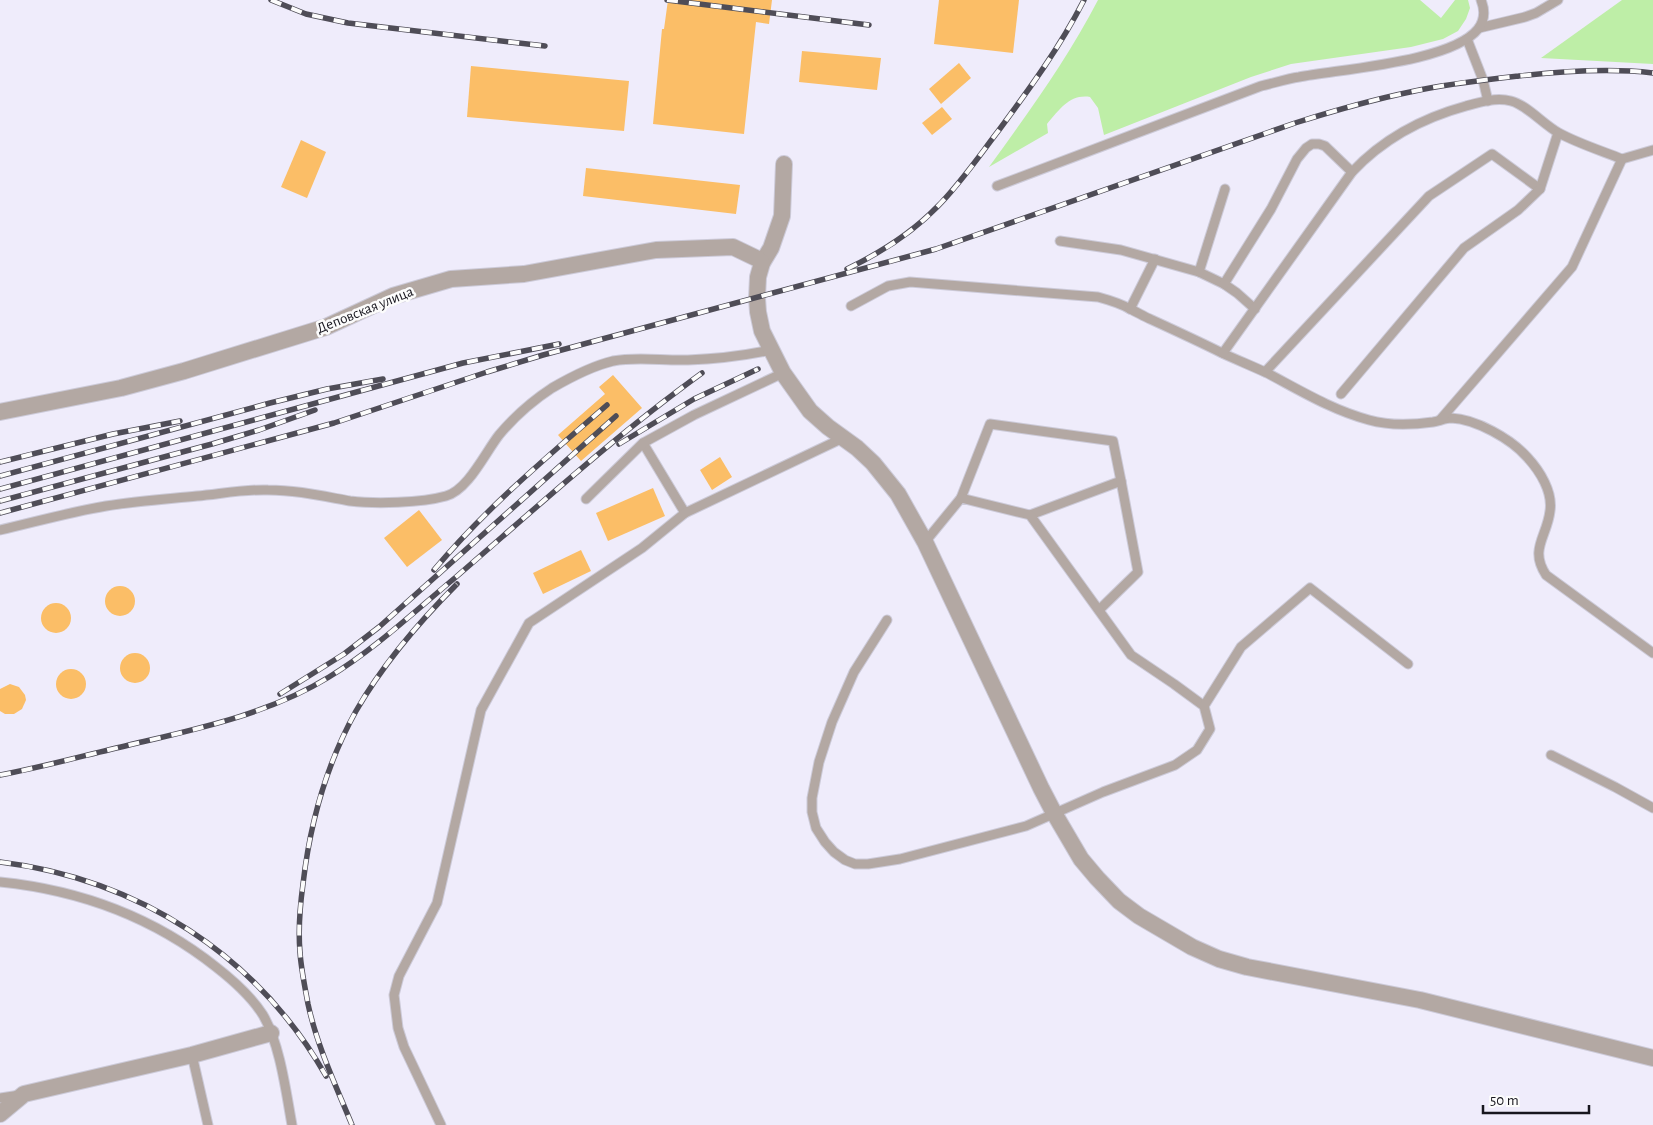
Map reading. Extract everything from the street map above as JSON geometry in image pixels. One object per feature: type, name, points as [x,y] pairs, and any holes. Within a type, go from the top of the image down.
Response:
[{"type":"street","points":[[784,164],[782,216],[772,248],[762,263],[758,277],[758,312],[762,331],[783,373],[810,411],[873,463],[898,494],[925,542],[1054,813],[1081,859],[1119,901],[1164,931],[1219,959],[1247,967],[1420,1000],[1653,1058]]},
{"type":"street","name":"Деповская улица","points":[[0,412],[121,388],[184,371],[326,327],[393,296],[451,278],[524,274],[656,250],[733,247],[758,259],[762,263]]},
{"type":"street","points":[[0,1114],[24,1094],[192,1055],[271,1033]]},
{"type":"lane","points":[[1479,28],[1484,15],[1481,0]]},
{"type":"lane","points":[[997,186],[1262,86],[1298,77],[1430,54],[1455,46],[1479,28],[1525,17],[1558,0]]},
{"type":"lane","points":[[1466,39],[1483,80],[1488,101]]},
{"type":"lane","points":[[1223,353],[1352,172],[1364,159],[1400,132],[1421,122],[1452,110],[1488,101],[1512,101],[1558,133],[1622,159],[1653,150]]},
{"type":"lane","points":[[1341,394],[1464,248],[1518,210],[1540,189],[1558,133]]},
{"type":"lane","points":[[1224,284],[1271,209],[1297,159],[1306,148],[1312,144],[1325,146],[1352,172]]},
{"type":"lane","points":[[1264,372],[1429,196],[1492,154],[1540,189]]},
{"type":"lane","points":[[1439,421],[1572,267],[1622,159]]},
{"type":"lane","points":[[1198,272],[1226,189]]},
{"type":"lane","points":[[1060,241],[1121,250],[1198,272],[1238,293],[1254,310]]},
{"type":"lane","points":[[1130,308],[1155,260]]},
{"type":"lane","points":[[851,306],[888,286],[910,282],[1080,294],[1114,301],[1130,308],[1264,372],[1331,408],[1376,422],[1397,424],[1439,421],[1450,418],[1470,422],[1492,431],[1512,443],[1527,456],[1549,493],[1550,511],[1539,545],[1538,555],[1540,566],[1546,575],[1557,585],[1653,653]]},
{"type":"lane","points":[[0,530],[104,506],[252,490],[295,491],[352,501],[379,503],[447,496],[466,483],[483,456],[516,416],[535,400],[571,378],[612,362],[634,359],[716,359],[738,357],[771,350]]},
{"type":"lane","points":[[586,499],[643,444],[694,414],[783,373]]},
{"type":"lane","points":[[925,542],[962,498],[990,424],[1113,441],[1138,572],[1099,610]]},
{"type":"lane","points":[[441,1125],[404,1047],[398,1028],[394,995],[399,976],[437,903],[481,710],[529,623],[642,548],[685,513],[843,438]]},
{"type":"lane","points":[[643,444],[685,513]]},
{"type":"lane","points":[[962,498],[1030,515],[1121,482]]},
{"type":"lane","points":[[887,620],[849,683],[832,722],[819,762],[812,798],[812,812],[816,828],[834,852],[845,860],[855,864],[882,863],[1026,826],[1103,792],[1175,765],[1196,750],[1210,729],[1204,706],[1131,655],[1030,515]]},
{"type":"lane","points":[[1204,706],[1241,646],[1310,588],[1408,664]]},
{"type":"lane","points":[[1551,755],[1653,808]]},
{"type":"lane","points":[[0,882],[32,885],[86,898],[122,911],[154,926],[201,955],[234,981],[255,1004],[264,1017],[271,1033],[284,1083],[292,1125]]},
{"type":"lane","points":[[192,1055],[208,1125]]},
{"type":"lane","points":[[0,1098],[24,1094]]},
{"type":"green space","points":[[1098,0],[1420,0],[1441,18],[1455,0],[1468,0],[1470,8],[1466,19],[1458,31],[1443,39],[1411,47],[1291,64],[1251,77],[1104,135],[1098,108],[1090,97],[1077,98],[1071,100],[1056,113],[1047,124],[1048,133],[989,167],[1060,65]]},
{"type":"green space","points":[[1622,0],[1653,0],[1653,64],[1541,58]]},
{"type":"building","points":[[668,0],[772,0],[769,24],[756,22],[744,134],[653,124],[662,29],[664,29]]},
{"type":"building","points":[[939,0],[1019,0],[1013,53],[934,44]]},
{"type":"building","points":[[802,51],[881,58],[877,90],[799,82]]},
{"type":"building","points":[[959,63],[971,78],[941,104],[929,89]]},
{"type":"building","points":[[471,66],[629,81],[624,131],[467,117]]},
{"type":"building","points":[[942,107],[952,119],[932,135],[922,123]]},
{"type":"building","points":[[301,140],[326,152],[307,198],[281,187]]},
{"type":"building","points":[[586,168],[740,185],[736,214],[583,196]]},
{"type":"building","points":[[613,375],[642,408],[581,461],[558,435],[605,394],[599,387]]},
{"type":"building","points":[[720,457],[732,477],[712,490],[700,470]]},
{"type":"building","points":[[653,488],[665,516],[608,541],[596,513]]},
{"type":"building","points":[[419,510],[442,540],[407,567],[384,538]]},
{"type":"building","points":[[581,550],[591,571],[543,594],[533,573]]},
{"type":"building","points":[[120,586],[131,590],[135,601],[131,612],[120,616],[109,612],[105,601],[109,590]]},
{"type":"building","points":[[56,603],[67,607],[71,618],[67,629],[56,633],[45,629],[41,618],[45,607]]},
{"type":"building","points":[[135,653],[146,657],[150,668],[146,679],[135,683],[124,679],[120,668],[124,657]]},
{"type":"building","points":[[71,669],[82,673],[86,684],[82,695],[71,699],[60,695],[56,684],[60,673]]},
{"type":"building","points":[[10,684],[19,687],[26,700],[22,709],[14,714],[5,714],[0,711],[0,689]]},
{"type":"railway","points":[[271,0],[306,14],[348,23],[545,46]]},
{"type":"railway","points":[[667,0],[869,25]]},
{"type":"railway","points":[[847,269],[906,234],[927,217],[945,198],[977,160],[1033,83],[1055,51],[1084,0]]},
{"type":"railway","points":[[0,513],[334,423],[543,355],[936,249],[1295,123],[1366,102],[1437,87],[1536,74],[1603,70],[1653,73]]},
{"type":"railway","points":[[0,489],[463,363],[559,344]]},
{"type":"railway","points":[[619,444],[694,399],[758,369]]},
{"type":"railway","points":[[0,775],[48,765],[232,719],[282,701],[329,677],[394,629],[608,446],[702,373]]},
{"type":"railway","points":[[0,476],[270,403],[327,389],[383,379]]},
{"type":"railway","points":[[434,570],[496,505],[539,464],[607,405]]},
{"type":"railway","points":[[0,501],[212,444],[315,410]]},
{"type":"railway","points":[[280,694],[344,654],[379,627],[616,416]]},
{"type":"railway","points":[[0,462],[113,434],[180,421]]},
{"type":"railway","points":[[352,1125],[316,1035],[302,971],[299,943],[300,918],[310,839],[328,773],[345,731],[356,711],[402,644],[457,584]]},
{"type":"railway","points":[[0,862],[51,871],[99,886],[146,905],[189,930],[229,960],[265,994],[298,1033],[326,1076]]}]
